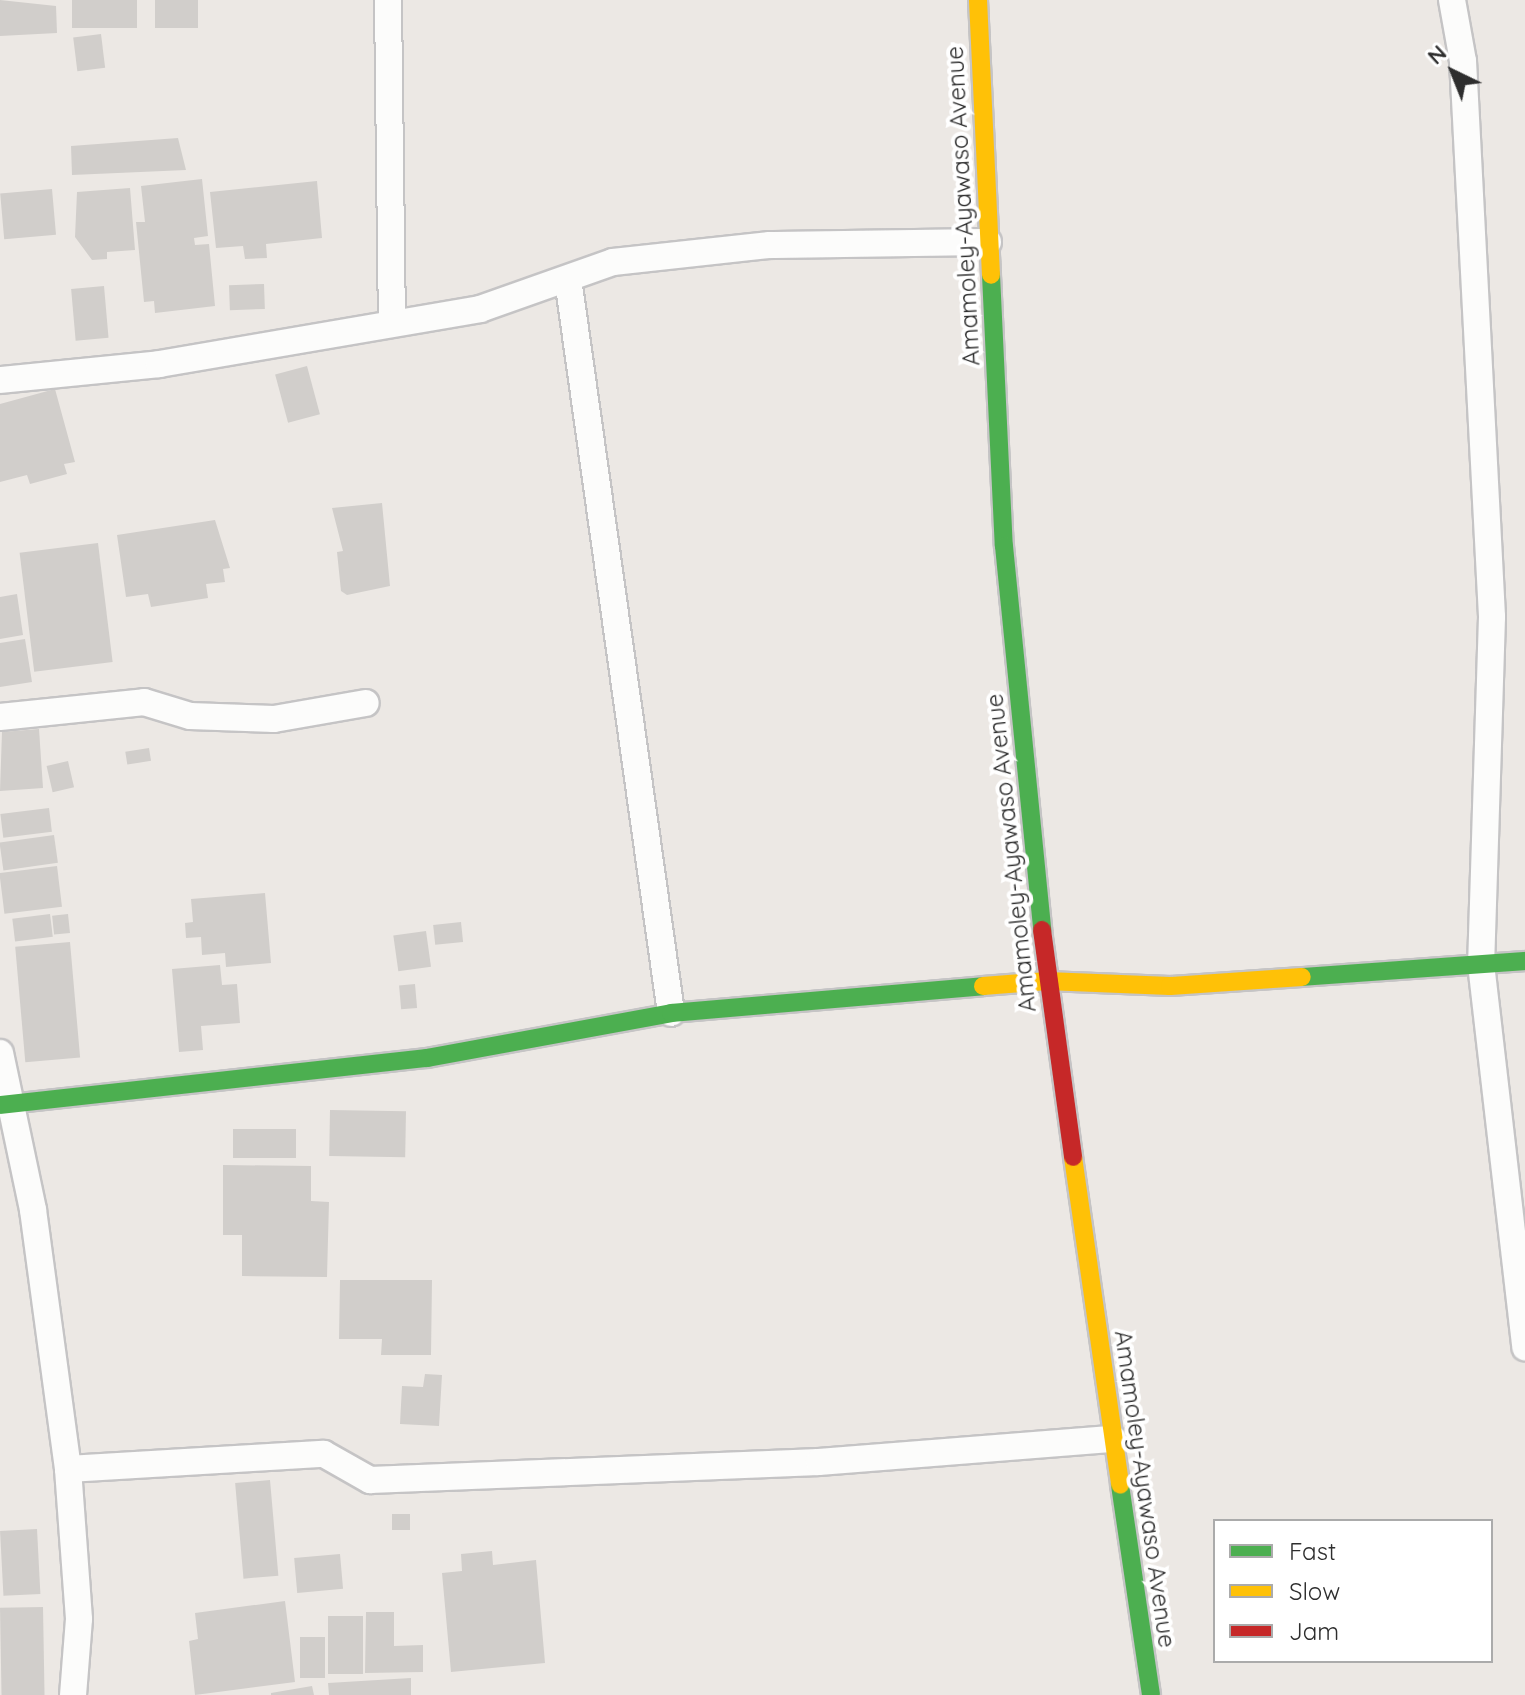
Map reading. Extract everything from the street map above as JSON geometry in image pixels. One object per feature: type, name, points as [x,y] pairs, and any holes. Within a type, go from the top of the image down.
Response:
[{"type":"street","points":[[388,0],[392,322]]},
{"type":"street","name":"Amamoley-Ayawaso Avenue","points":[[978,0],[1004,546],[1047,981],[1151,1695]]},
{"type":"street","points":[[1452,0],[1463,61],[1492,617],[1481,964],[1525,1347]]},
{"type":"street","points":[[0,380],[159,364],[480,309],[613,262],[770,245],[988,242]]},
{"type":"street","points":[[568,279],[671,1013]]},
{"type":"street","points":[[0,717],[144,702],[190,716],[274,719],[366,703]]},
{"type":"street","points":[[5,1105],[427,1058],[671,1013],[1047,981],[1170,986],[1525,961]]},
{"type":"street","points":[[0,1053],[5,1105],[33,1210],[68,1469],[79,1589],[73,1695]]},
{"type":"street","points":[[68,1469],[324,1454],[370,1480],[819,1462],[1113,1439]]},
{"type":"building","points":[[0,0],[56,6],[57,33],[0,36]]},
{"type":"building","points":[[72,0],[137,0],[137,28],[72,28]]},
{"type":"building","points":[[155,0],[198,0],[198,28],[155,28]]},
{"type":"building","points":[[101,34],[105,68],[77,71],[73,37]]},
{"type":"building","points":[[178,138],[186,170],[72,175],[71,146]]},
{"type":"building","points":[[202,179],[208,236],[194,238],[195,245],[209,244],[215,306],[155,313],[154,301],[144,302],[136,222],[145,222],[141,186]]},
{"type":"building","points":[[317,181],[322,238],[266,244],[267,258],[245,259],[243,246],[216,248],[210,192]]},
{"type":"building","points":[[130,188],[135,250],[107,252],[107,259],[92,260],[75,237],[77,192]]},
{"type":"building","points":[[52,189],[56,235],[4,239],[0,194]]},
{"type":"building","points":[[264,284],[265,309],[230,310],[229,285]]},
{"type":"building","points":[[104,286],[109,338],[76,341],[71,289]]},
{"type":"building","points":[[307,366],[320,414],[288,423],[275,375]]},
{"type":"building","points":[[55,389],[75,462],[64,464],[67,474],[30,484],[27,475],[0,482],[0,404]]},
{"type":"building","points":[[382,503],[390,586],[347,595],[341,591],[337,552],[343,551],[332,508]]},
{"type":"building","points":[[215,520],[230,568],[223,569],[225,582],[206,584],[208,598],[151,607],[148,594],[126,597],[117,535]]},
{"type":"building","points":[[98,543],[113,662],[34,672],[20,553]]},
{"type":"building","points":[[17,594],[23,635],[0,639],[0,597]]},
{"type":"building","points":[[25,639],[32,682],[0,687],[0,643]]},
{"type":"building","points":[[39,729],[43,788],[0,791],[2,732]]},
{"type":"building","points":[[149,748],[151,761],[127,765],[125,752]]},
{"type":"building","points":[[68,761],[74,787],[53,792],[47,766]]},
{"type":"building","points":[[49,808],[52,832],[3,838],[0,814]]},
{"type":"building","points":[[54,835],[58,863],[3,870],[0,843]]},
{"type":"building","points":[[57,866],[62,907],[4,914],[0,873]]},
{"type":"building","points":[[265,893],[271,963],[226,967],[225,953],[202,955],[201,937],[186,938],[185,923],[193,922],[191,899]]},
{"type":"building","points":[[50,914],[53,937],[15,941],[12,919]]},
{"type":"building","points":[[68,914],[70,933],[54,935],[52,916]]},
{"type":"building","points":[[461,922],[463,942],[435,945],[433,925]]},
{"type":"building","points":[[426,931],[431,967],[398,971],[393,936]]},
{"type":"building","points":[[70,942],[80,1058],[25,1062],[15,947]]},
{"type":"building","points":[[220,965],[222,985],[237,984],[240,1023],[201,1026],[203,1050],[179,1052],[172,969]]},
{"type":"building","points":[[415,984],[417,1008],[401,1009],[399,985]]},
{"type":"building","points":[[330,1110],[406,1111],[405,1157],[329,1156]]},
{"type":"building","points":[[233,1129],[296,1129],[296,1158],[233,1158]]},
{"type":"building","points":[[223,1165],[311,1166],[311,1201],[329,1202],[327,1277],[242,1276],[242,1235],[223,1235]]},
{"type":"building","points":[[340,1280],[432,1280],[431,1355],[381,1355],[382,1339],[339,1339]]},
{"type":"building","points":[[425,1374],[442,1375],[439,1426],[400,1424],[402,1386],[423,1387]]},
{"type":"building","points":[[270,1480],[278,1576],[244,1579],[235,1483]]},
{"type":"building","points":[[392,1514],[410,1514],[410,1530],[392,1530]]},
{"type":"building","points":[[37,1529],[40,1594],[3,1596],[0,1531]]},
{"type":"building","points":[[492,1551],[493,1565],[536,1560],[545,1663],[451,1672],[442,1573],[462,1571],[461,1554]]},
{"type":"building","points":[[340,1554],[343,1589],[297,1593],[294,1558]]},
{"type":"building","points":[[285,1601],[295,1682],[195,1695],[189,1641],[198,1639],[195,1613]]},
{"type":"building","points":[[43,1607],[45,1695],[2,1695],[0,1608]]},
{"type":"building","points":[[366,1612],[394,1612],[394,1646],[423,1645],[423,1672],[365,1673]]},
{"type":"building","points":[[328,1616],[363,1616],[363,1674],[328,1674]]},
{"type":"building","points":[[300,1637],[325,1637],[325,1678],[300,1678]]},
{"type":"building","points":[[411,1678],[411,1695],[329,1695],[328,1683]]},
{"type":"building","points":[[312,1686],[314,1695],[271,1695],[271,1693]]},
{"type":"traffic: fast","points":[[991,275],[1004,546],[1042,930]]},
{"type":"traffic: fast","points":[[1302,977],[1525,961]]},
{"type":"traffic: fast","points":[[0,1105],[427,1058],[671,1013],[983,986]]},
{"type":"traffic: fast","points":[[1120,1485],[1151,1695]]},
{"type":"traffic: slow","points":[[978,0],[991,275]]},
{"type":"traffic: slow","points":[[983,986],[1047,981],[1170,986],[1302,977]]},
{"type":"traffic: slow","points":[[1073,1157],[1120,1485]]},
{"type":"traffic: jam","points":[[1042,930],[1073,1157]]}]
